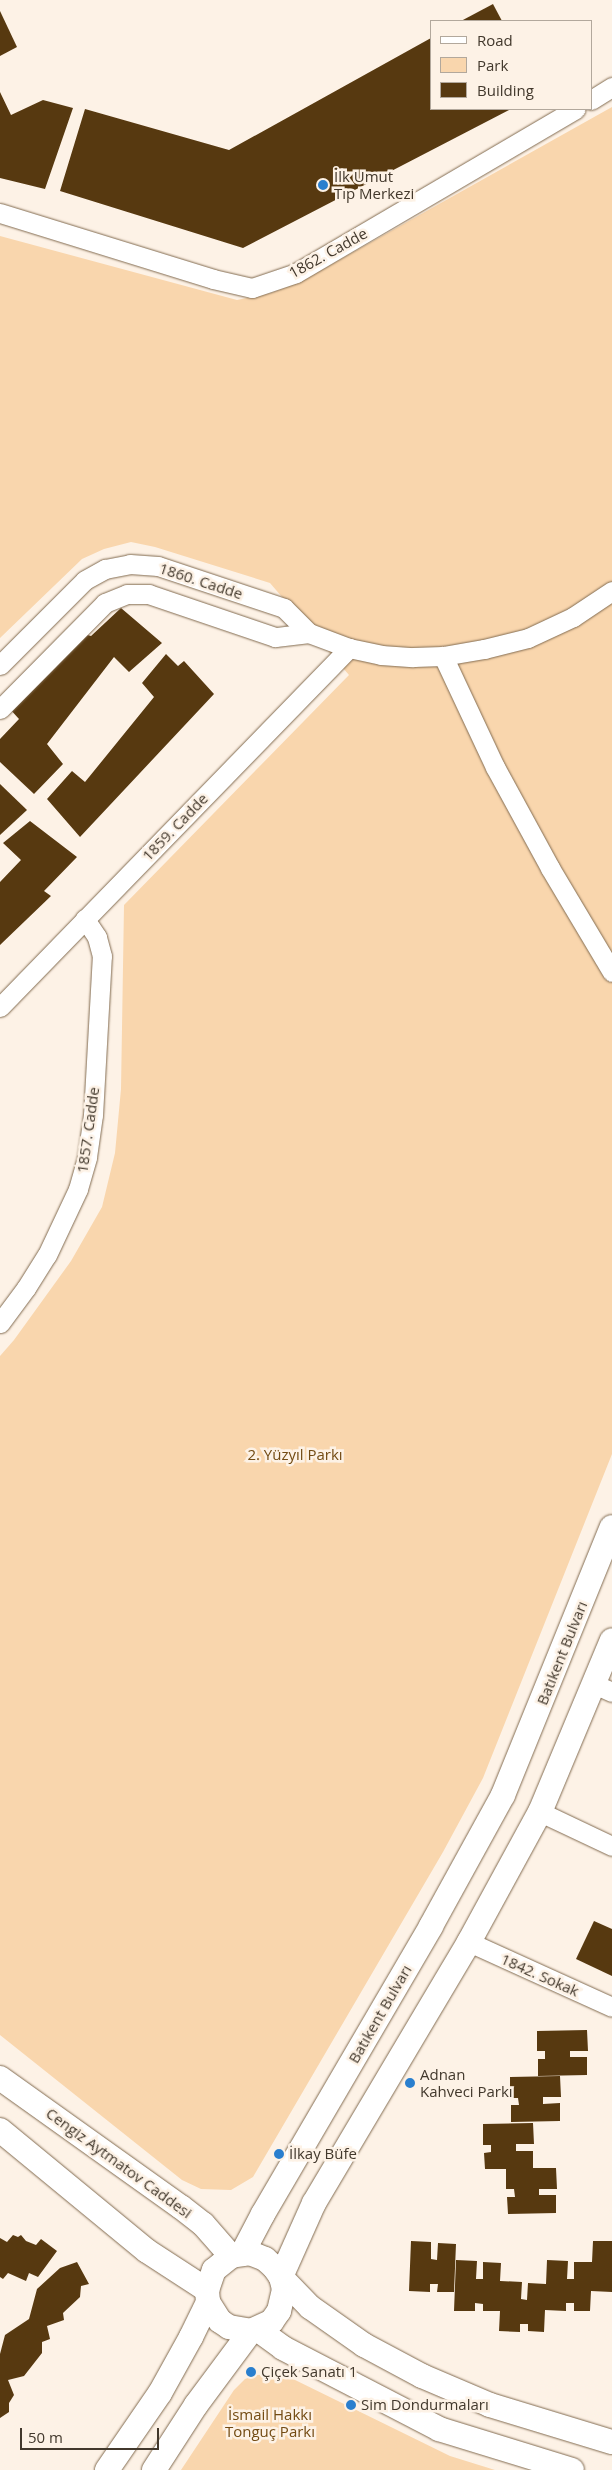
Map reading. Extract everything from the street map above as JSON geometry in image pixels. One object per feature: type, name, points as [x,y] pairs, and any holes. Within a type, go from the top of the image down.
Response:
[{"type":"main road","name":"Batıkent Bulvarı","points":[[107,2470],[160,2393],[208,2296],[214,2270],[237,2255],[263,2214],[431,1926],[503,1795],[612,1527]]},
{"type":"main road","points":[[154,2470],[196,2405],[254,2330],[272,2320],[279,2311],[284,2289],[281,2277],[314,2203],[469,1942],[540,1812],[603,1688],[612,1640]]},
{"type":"main road","name":"Cengiz Aytmatov Caddesi","points":[[0,2078],[188,2212],[237,2255]]},
{"type":"main road","points":[[0,2130],[147,2251],[208,2296],[220,2321],[229,2327],[254,2330],[283,2348],[438,2429],[572,2470]]},
{"type":"main road","points":[[237,2255],[250,2253],[265,2259],[310,2307],[364,2344],[422,2376],[490,2405],[612,2442]]},
{"type":"street","points":[[592,99],[612,87]]},
{"type":"street","name":"1862. Cadde","points":[[0,213],[213,279],[252,288],[296,273],[574,110]]},
{"type":"street","name":"1860. Cadde","points":[[0,665],[84,580],[105,569],[130,564],[158,566],[284,608],[308,633],[349,648],[382,655],[413,657],[443,656],[484,649],[528,638],[573,617],[612,591]]},
{"type":"street","name":"1860. Cadde","points":[[0,709],[105,603],[127,594],[149,594],[275,637],[308,633]]},
{"type":"street","name":"1859. Cadde","points":[[0,1007],[349,648]]},
{"type":"street","points":[[443,656],[495,767],[550,868],[612,972]]},
{"type":"street","name":"1857. Cadde","points":[[0,1323],[47,1255],[78,1189],[87,1156],[93,1115],[102,956],[97,937],[86,919]]},
{"type":"street","points":[[540,1812],[612,1846]]},
{"type":"street","name":"1842. Sokak","points":[[469,1942],[612,2007]]},
{"type":"green space","name":"2. Yüzyıl Parkı","points":[[612,107],[612,1454],[483,1778],[443,1852],[253,2177],[231,2190],[201,2189],[182,2180],[0,2035],[0,1356],[14,1340],[71,1261],[102,1207],[115,1153],[121,1089],[124,905],[349,675],[270,583],[155,547],[131,542],[104,549],[82,559],[0,638],[0,236],[237,300],[271,293],[300,282]]},
{"type":"green space","name":"İsmail Hakkı Tonguç Parkı","points":[[272,2374],[289,2377],[450,2456],[495,2470],[181,2470],[234,2390],[245,2379],[257,2375]]},
{"type":"building","points":[[493,4],[501,20],[463,20]]},
{"type":"building","points":[[0,11],[17,47],[0,56]]},
{"type":"building","points":[[430,39],[430,110],[509,110],[243,248],[60,191],[85,109],[229,150]]},
{"type":"building","points":[[0,92],[11,115],[43,100],[73,108],[45,189],[0,178]]},
{"type":"building","points":[[121,608],[162,643],[129,672],[114,657],[47,744],[63,764],[34,794],[0,762],[0,739],[19,719],[9,708],[84,634],[91,636]]},
{"type":"building","points":[[166,654],[178,666],[184,661],[214,694],[80,837],[47,799],[72,771],[85,782],[154,697],[142,683]]},
{"type":"building","points":[[0,784],[27,810],[0,835]]},
{"type":"building","points":[[30,821],[77,857],[44,891],[51,896],[0,945],[0,882],[21,860],[3,843]]},
{"type":"building","points":[[594,1921],[612,1929],[612,1976],[576,1959]]},
{"type":"building","points":[[587,2030],[588,2051],[570,2051],[570,2057],[587,2057],[587,2075],[538,2076],[538,2059],[545,2059],[545,2051],[537,2051],[537,2031]]},
{"type":"building","points":[[560,2076],[561,2097],[543,2097],[543,2104],[560,2103],[560,2121],[511,2122],[511,2105],[519,2105],[518,2098],[510,2098],[510,2077]]},
{"type":"building","points":[[533,2123],[534,2144],[516,2144],[516,2151],[533,2151],[533,2168],[556,2168],[557,2189],[539,2189],[539,2195],[556,2195],[556,2213],[508,2214],[507,2197],[515,2197],[514,2189],[506,2189],[506,2169],[485,2169],[484,2153],[491,2152],[491,2145],[483,2145],[483,2124]]},
{"type":"building","points":[[13,2235],[18,2237],[21,2235],[26,2241],[36,2245],[41,2239],[57,2251],[38,2277],[29,2273],[26,2281],[8,2273],[3,2279],[0,2277],[0,2238],[7,2242]]},
{"type":"building","points":[[411,2241],[431,2242],[431,2259],[437,2260],[438,2243],[456,2244],[454,2292],[437,2292],[438,2284],[430,2284],[430,2292],[409,2291]]},
{"type":"building","points":[[593,2241],[612,2241],[612,2292],[591,2291],[590,2311],[574,2311],[574,2303],[566,2303],[566,2311],[545,2310],[544,2332],[528,2331],[528,2324],[520,2324],[520,2332],[499,2331],[500,2311],[483,2311],[483,2304],[475,2303],[475,2311],[454,2311],[456,2260],[477,2261],[476,2279],[483,2279],[483,2262],[501,2263],[500,2281],[522,2282],[521,2299],[527,2300],[528,2283],[546,2284],[547,2260],[568,2261],[567,2279],[574,2279],[574,2262],[592,2262]]},
{"type":"building","points":[[77,2262],[89,2284],[81,2286],[80,2297],[63,2313],[64,2320],[47,2326],[50,2339],[42,2342],[42,2353],[24,2376],[8,2380],[14,2395],[9,2403],[9,2412],[0,2418],[0,2354],[5,2335],[29,2319],[37,2289],[60,2268]]},
{"type":"place","name":"İlk Umut Tıp Merkezi","points":[[323,185]]},
{"type":"place","name":"Adnan Kahveci Parkı","points":[[410,2083]]},
{"type":"place","name":"İlkay Büfe","points":[[279,2154]]},
{"type":"place","name":"Çiçek Sanatı 1","points":[[251,2372]]},
{"type":"place","name":"Sim Dondurmaları","points":[[351,2405]]}]
